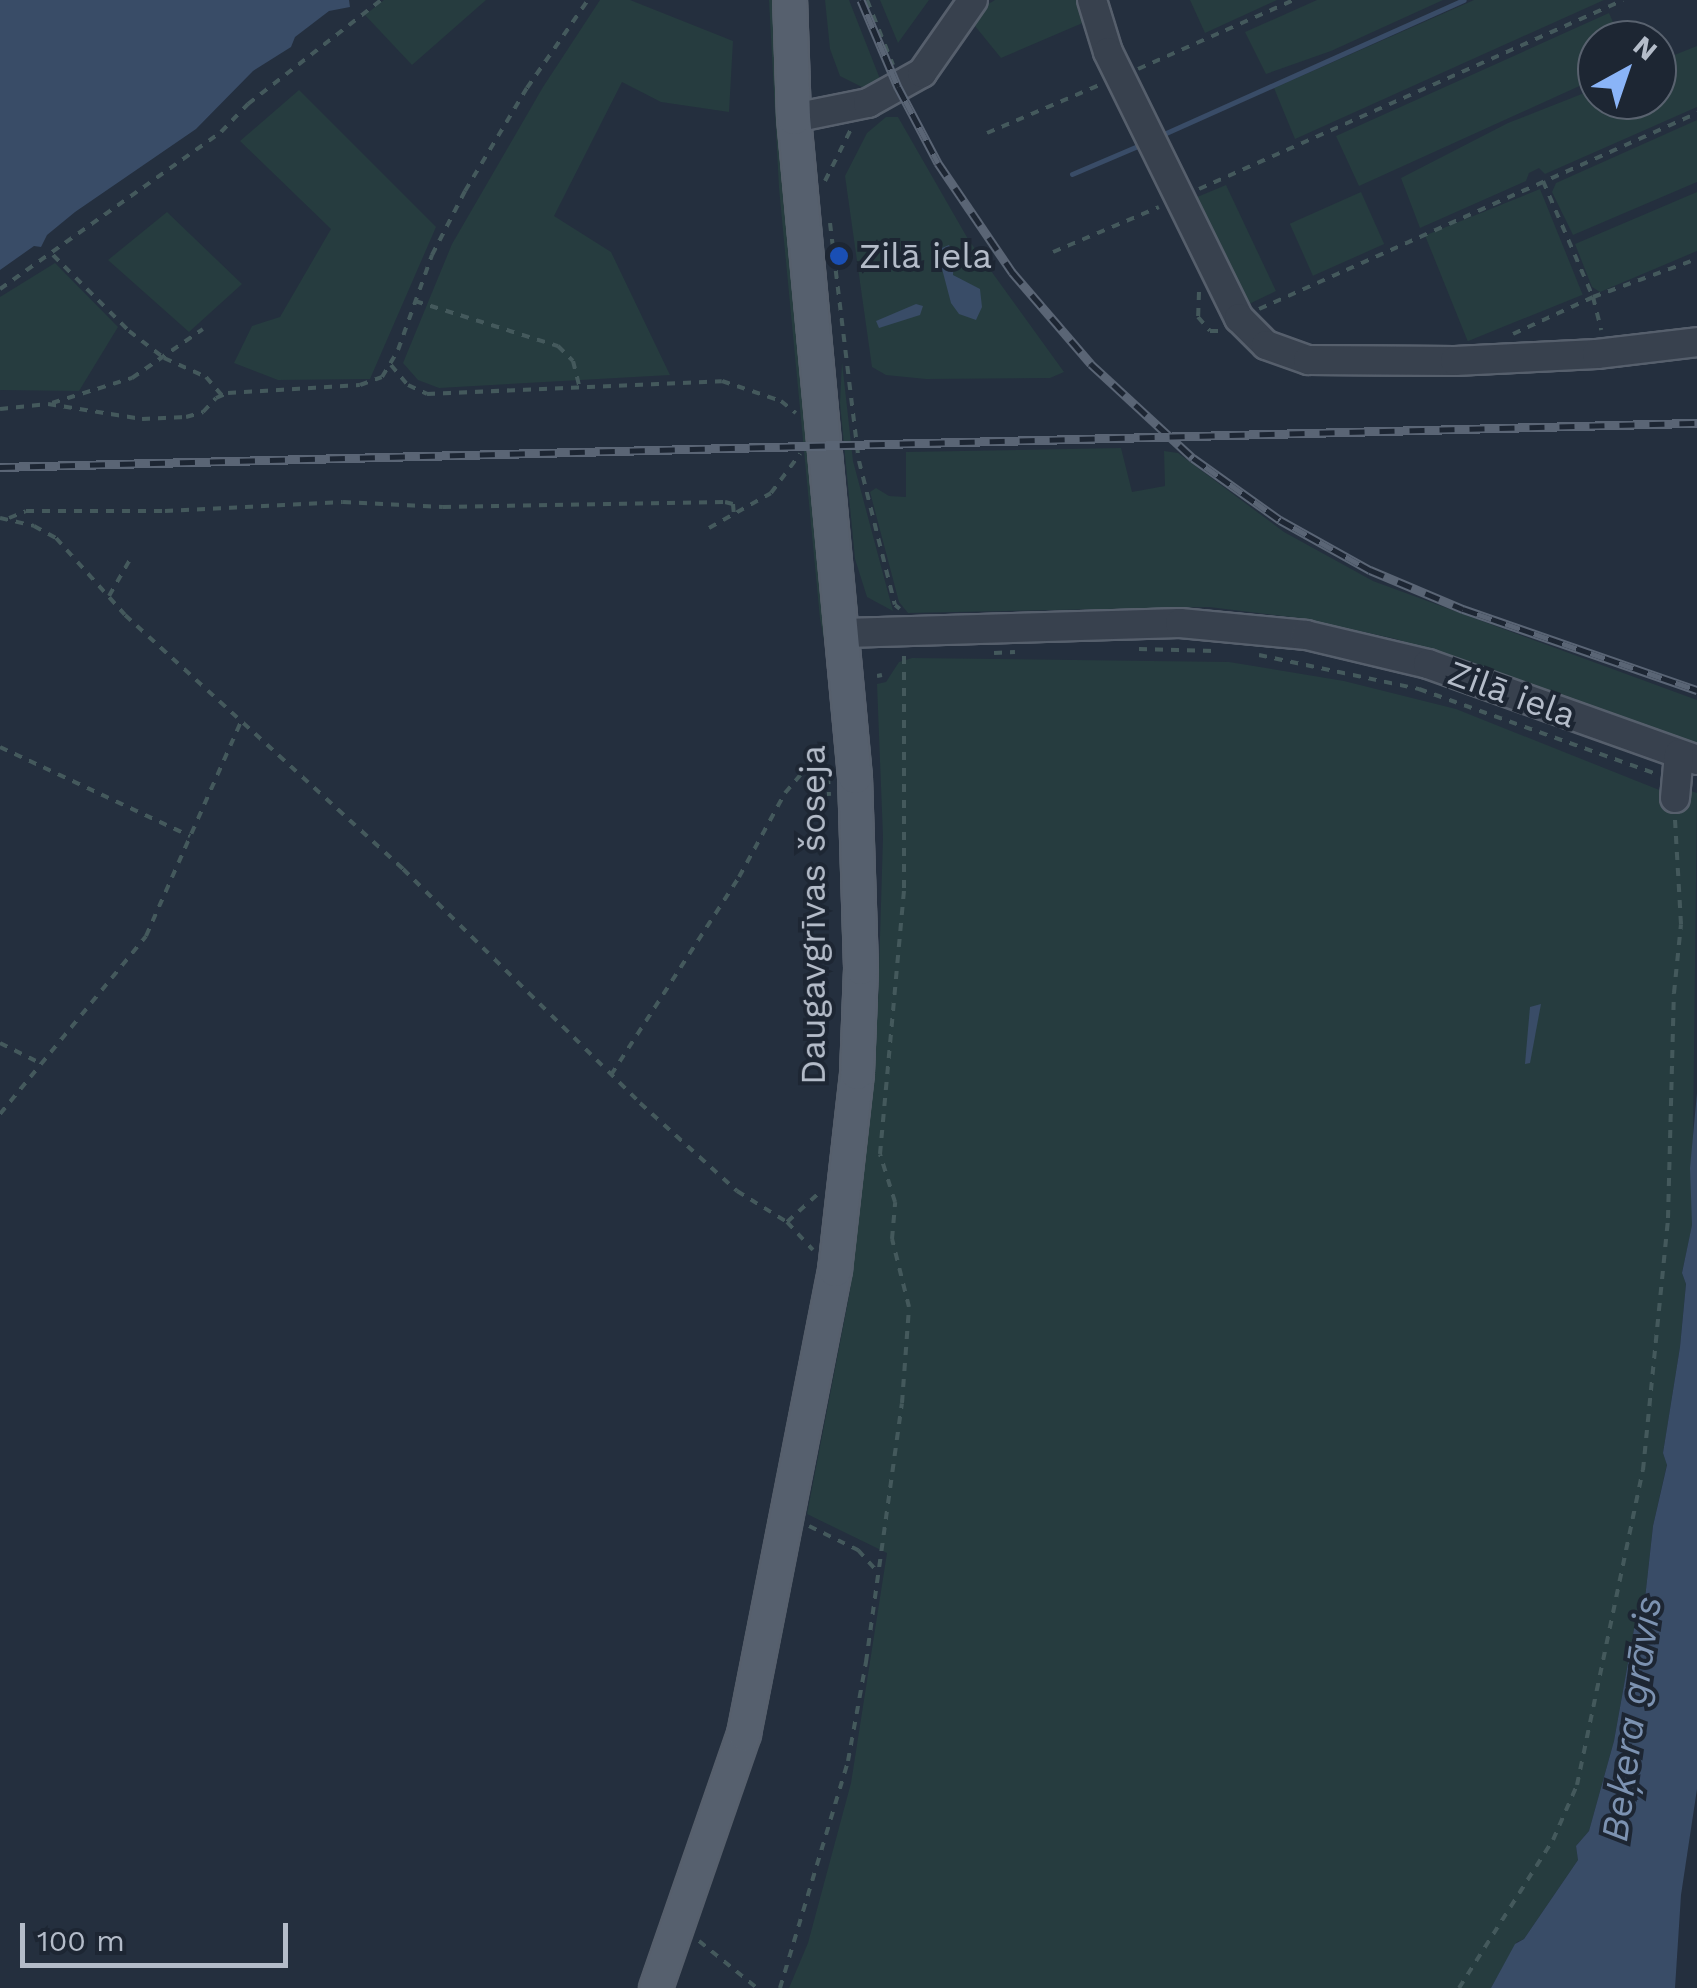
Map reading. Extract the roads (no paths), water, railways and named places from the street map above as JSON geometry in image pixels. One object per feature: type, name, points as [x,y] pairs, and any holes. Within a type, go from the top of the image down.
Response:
[{"type":"main road","name":"Daugavgrīvas šoseja","points":[[656,1988],[744,1734],[835,1270],[847,1177],[860,968],[856,777],[794,118],[790,0]]},
{"type":"street","points":[[794,118],[868,103],[922,73],[973,0]]},
{"type":"street","points":[[1092,0],[1108,52],[1239,318],[1266,345],[1308,360],[1454,361],[1597,354],[1697,342]]},
{"type":"street","name":"Zilā iela","points":[[845,632],[1160,623],[1286,632],[1428,664],[1682,773]]},
{"type":"water","points":[[0,0],[349,0],[350,7],[329,11],[295,37],[291,47],[253,71],[196,129],[75,212],[47,235],[41,247],[34,246],[0,270]]},
{"type":"water","points":[[949,245],[954,254],[953,275],[980,289],[982,307],[976,320],[959,314],[951,303],[941,265],[942,248]]},
{"type":"water","points":[[916,304],[923,306],[920,315],[879,328],[876,321]]},
{"type":"water","points":[[1541,1004],[1530,1063],[1525,1064],[1530,1007]]},
{"type":"water","name":"Beķera grāvis","points":[[1697,1093],[1697,1789],[1681,1895],[1675,1988],[1491,1988],[1515,1944],[1524,1939],[1578,1860],[1576,1846],[1589,1831],[1614,1741],[1636,1618],[1644,1608],[1653,1526],[1667,1465],[1663,1453],[1680,1347],[1686,1284],[1682,1273],[1692,1225],[1690,1168]]},
{"type":"waterway","points":[[1166,133],[1464,0]]},
{"type":"waterway","points":[[1072,174],[1140,145]]},
{"type":"railway","points":[[861,0],[898,87],[938,163],[1012,272],[1091,364],[1193,458],[1280,520],[1370,570],[1463,609],[1697,690]]},
{"type":"railway","points":[[0,467],[1697,423]]},
{"type":"place","name":"Zilā iela","points":[[839,256]]}]
